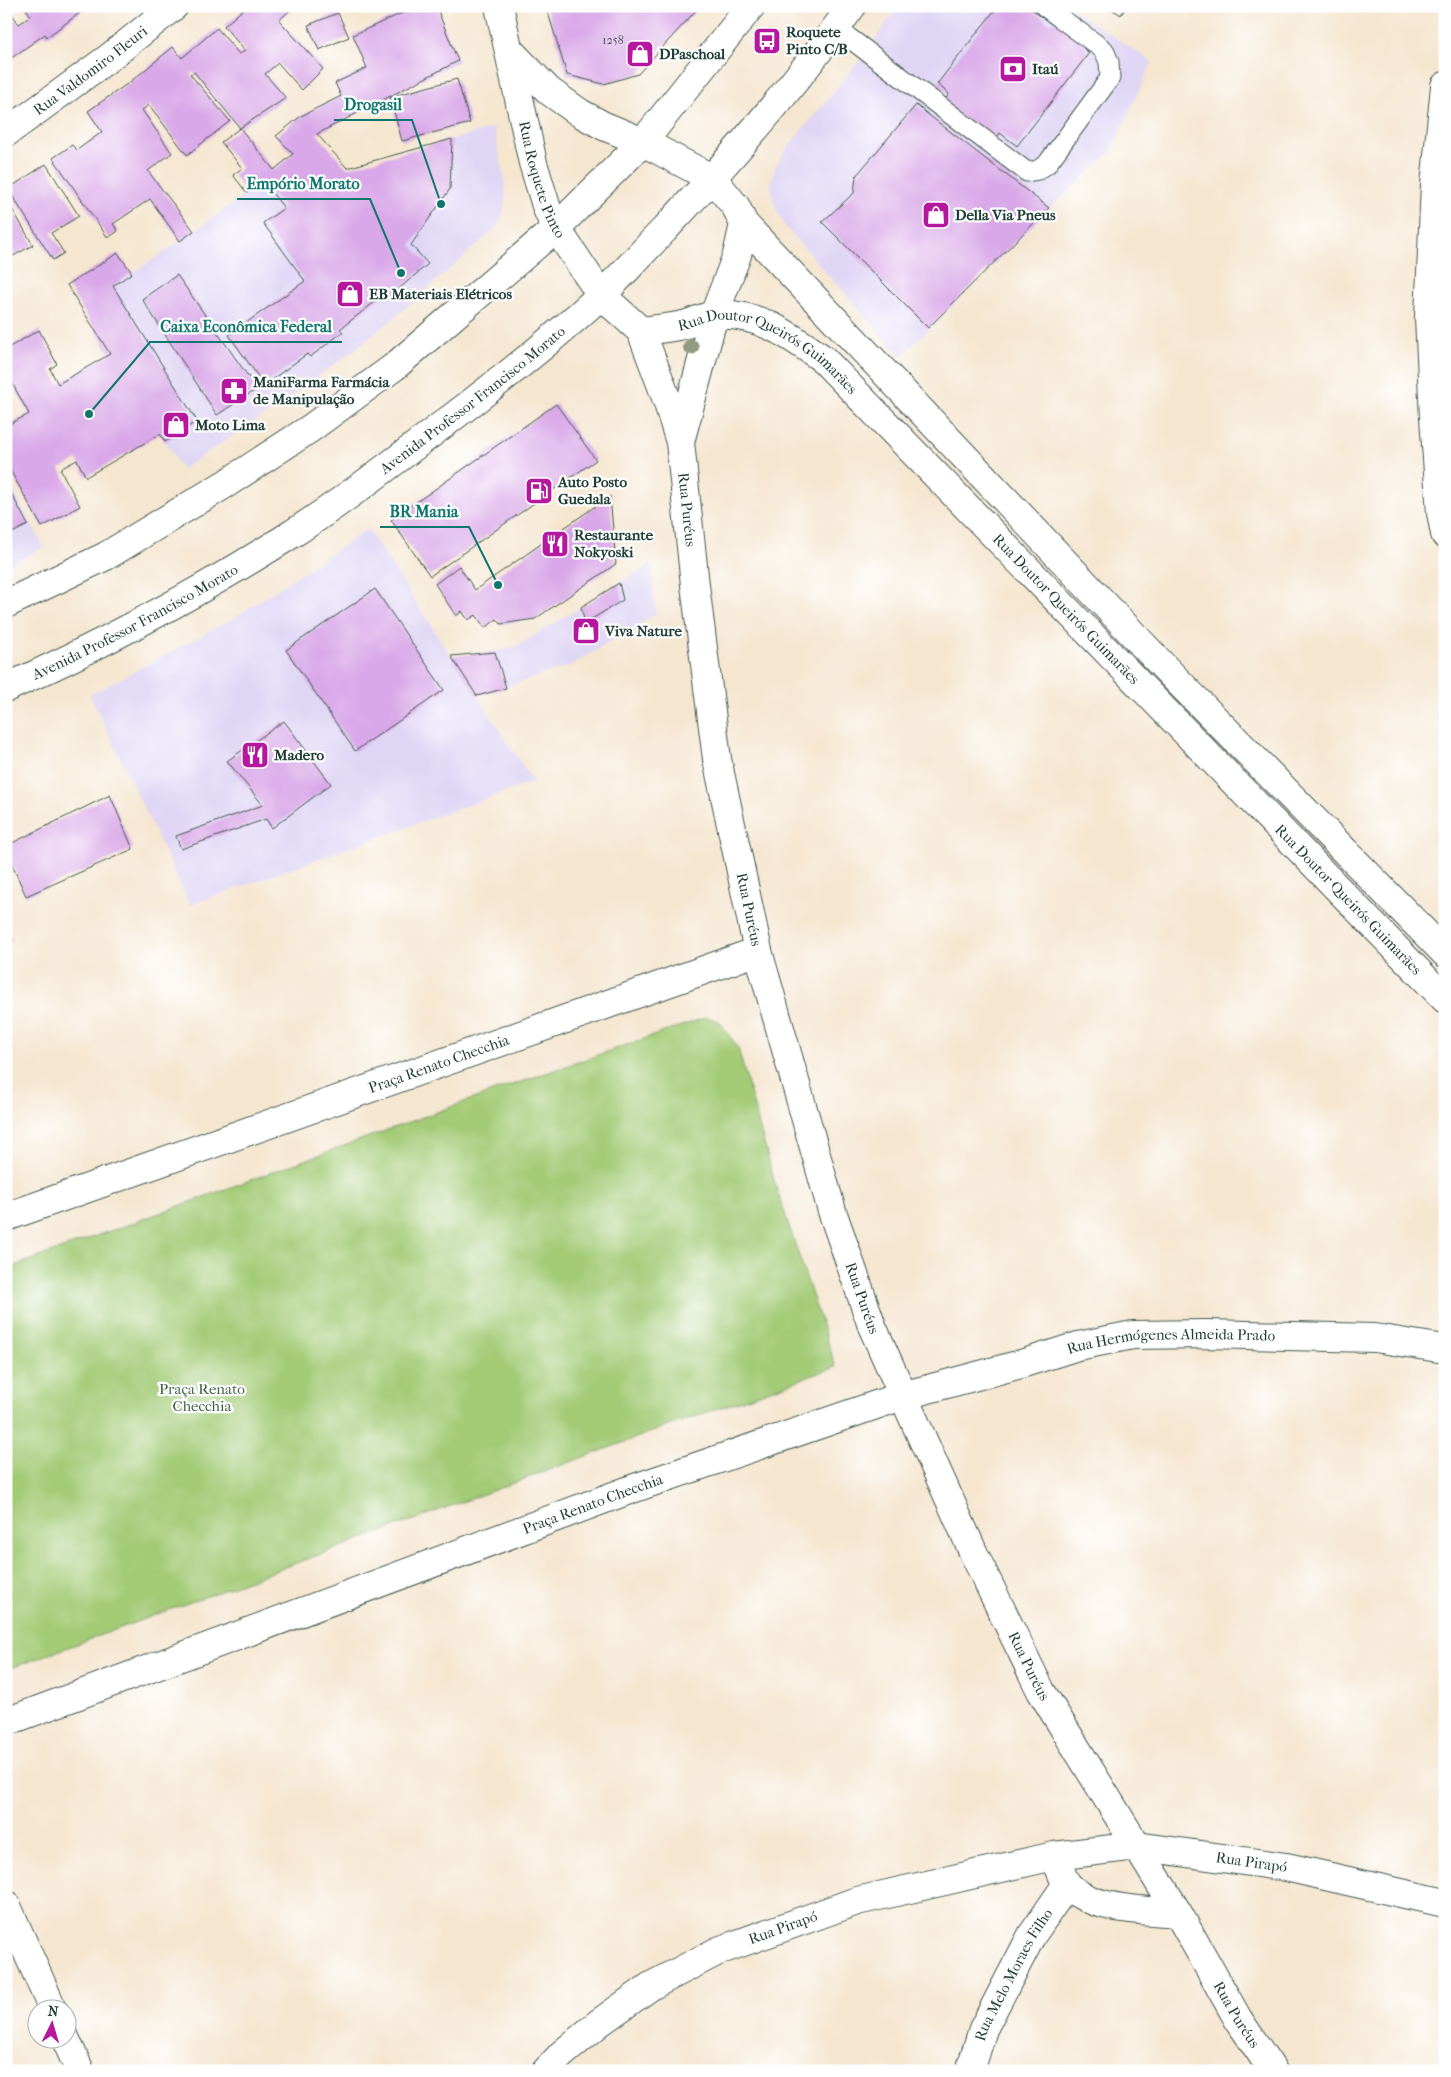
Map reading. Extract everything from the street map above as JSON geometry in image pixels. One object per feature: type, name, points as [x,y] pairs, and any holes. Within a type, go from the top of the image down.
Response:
[{"type":"main road","name":"Rua Valdomiro Fleuri","points":[[6,133],[110,57],[174,6]]},
{"type":"main road","name":"Rua Roquete Pinto","points":[[499,6],[533,163],[547,209],[556,228],[601,295]]},
{"type":"main road","points":[[6,604],[106,556],[227,483],[311,428],[394,367],[556,228],[643,142],[751,6]]},
{"type":"main road","name":"Avenida Professor Francisco Morato","points":[[6,688],[170,606],[284,539],[373,478],[562,330],[601,295],[712,179],[751,134],[852,6]]},
{"type":"main road","name":"Rua Roquete Pinto","points":[[510,51],[548,92],[604,126],[643,142],[712,179]]},
{"type":"main road","points":[[1445,86],[1435,184],[1429,317],[1441,513],[1445,534]]},
{"type":"main road","points":[[712,179],[736,207],[744,224]]},
{"type":"main road","name":"Rua Puréus","points":[[680,442],[714,316],[737,255],[744,224]]},
{"type":"main road","name":"Rua Doutor Queirós Guimarães","points":[[744,224],[1165,668],[1445,953]]},
{"type":"main road","name":"Rua Puréus","points":[[601,295],[641,331],[667,400],[680,442],[695,585],[717,759],[758,951],[832,1211],[872,1326],[974,1554],[1041,1691],[1178,1913],[1238,2019],[1273,2071]]},
{"type":"main road","name":"Rua Doutor Queirós Guimarães","points":[[641,331],[669,328],[714,316],[731,315],[751,318],[782,330],[823,359],[1445,999]]},
{"type":"main road","name":"Praça Renato Checchia","points":[[6,1217],[758,951]]},
{"type":"main road","name":"Rua Hermógenes Almeida Prado","points":[[902,1396],[1021,1364],[1078,1346],[1133,1335],[1263,1334],[1375,1338],[1445,1349]]},
{"type":"main road","name":"Praça Renato Checchia","points":[[6,1722],[632,1489],[902,1396]]},
{"type":"main road","name":"Rua Pirapó","points":[[546,2071],[562,2054],[599,2023],[651,1986],[718,1951],[857,1901],[1054,1856],[1137,1846],[1286,1867],[1445,1903]]},
{"type":"main road","points":[[1054,1856],[1067,1884],[1092,1900],[1111,1906],[1178,1913]]},
{"type":"main road","name":"Rua Melo Moraes Filho","points":[[970,2071],[983,2029],[1032,1935],[1067,1884]]},
{"type":"main road","points":[[6,1904],[49,2000]]},
{"type":"main road","points":[[71,2050],[80,2071]]},
{"type":"lane","points":[[836,28],[1027,172],[1038,170],[1047,164],[1110,78],[1109,62],[1104,50],[1044,6]]},
{"type":"shaded area","points":[[899,6],[1068,6],[1152,62],[1111,152],[1050,208],[901,357],[785,226],[774,204],[771,183],[775,167],[788,147],[860,60]]},
{"type":"shaded area","points":[[494,128],[504,177],[506,198],[502,216],[496,228],[400,313],[354,350],[272,410],[182,469],[81,307],[162,254],[247,193],[317,134],[347,168]]},
{"type":"shaded area","points":[[6,477],[44,547],[6,567]]},
{"type":"shaded area","points":[[368,529],[451,656],[495,652],[516,647],[651,564],[656,614],[572,665],[478,696],[533,782],[190,905],[90,695],[234,618]]},
{"type":"green space","name":"Praça Renato Checchia","points":[[707,1017],[719,1021],[738,1048],[775,1184],[836,1367],[671,1425],[6,1670],[6,1269],[500,1089]]},
{"type":"building","points":[[6,6],[19,24],[31,16],[24,6],[77,6],[81,12],[47,37],[45,34],[6,62]]},
{"type":"building","points":[[247,6],[295,6],[279,20],[323,69],[302,90],[278,63],[265,74],[286,98],[240,128],[194,72],[190,74],[230,121],[187,155],[149,105],[142,110],[172,153],[148,171],[194,231],[180,241],[150,199],[113,224],[118,231],[108,238],[53,158],[72,145],[77,150],[102,132],[88,111],[130,82],[173,47],[182,58],[217,28],[239,54],[245,51],[224,26]]},
{"type":"building","points":[[324,6],[339,6],[339,7],[326,11]]},
{"type":"building","points":[[418,6],[449,6],[438,11],[458,61],[317,134],[347,168],[452,139],[450,189],[411,245],[428,264],[388,298],[385,294],[340,329],[343,332],[310,357],[307,354],[264,385],[229,335],[305,281],[263,223],[284,208],[262,180],[247,193],[233,175],[242,168],[221,142],[240,128],[274,170],[293,154],[276,136],[301,116],[341,96],[335,83],[367,68],[353,35]]},
{"type":"building","points":[[546,6],[700,6],[638,74],[604,84],[567,75]]},
{"type":"building","name":"Itaú","points":[[998,6],[1028,6],[1051,24],[1055,19],[1087,44],[1084,49],[1089,53],[1017,146],[1000,133],[994,142],[943,103],[949,94],[937,84]]},
{"type":"building","points":[[1107,6],[1126,6],[1121,15]]},
{"type":"building","points":[[338,13],[349,37],[319,50],[308,25]]},
{"type":"building","points":[[457,79],[470,123],[402,141],[390,97]]},
{"type":"building","name":"Della Via Pneus","points":[[916,105],[1049,208],[928,328],[822,222],[854,193],[856,176]]},
{"type":"building","points":[[46,164],[79,216],[51,233],[64,253],[53,260],[8,189]]},
{"type":"building","points":[[6,198],[33,245],[6,260]]},
{"type":"building","points":[[118,253],[132,273],[113,286],[197,421],[165,442],[160,434],[86,477],[77,460],[60,469],[80,506],[42,527],[6,463],[6,426],[29,414],[6,372],[6,349],[39,330],[57,364],[50,369],[58,384],[110,354],[67,285]]},
{"type":"building","points":[[177,275],[257,389],[217,415],[142,299]]},
{"type":"building","points":[[556,404],[596,460],[430,576],[391,520]]},
{"type":"building","points":[[6,483],[28,525],[6,536]]},
{"type":"building","points":[[610,496],[616,564],[535,619],[501,624],[497,619],[485,628],[476,615],[468,620],[462,611],[456,616],[435,584],[459,566],[475,590]]},
{"type":"building","points":[[619,583],[623,600],[585,623],[581,607]]},
{"type":"building","points":[[375,589],[444,690],[355,751],[286,650]]},
{"type":"building","points":[[495,652],[506,688],[477,696],[451,656]]},
{"type":"building","points":[[284,721],[331,784],[272,828],[266,819],[181,849],[176,836],[263,805],[227,761]]},
{"type":"building","points":[[110,795],[133,849],[26,896],[6,851],[6,846]]},
{"type":"building","points":[[6,924],[12,940],[6,942]]},
{"type":"place","name":"Roquete Pinto C/B","points":[[767,41]]},
{"type":"place","name":"DPaschoal","points":[[640,54]]},
{"type":"place","name":"Itaú","points":[[1013,69]]},
{"type":"place","name":"Drogasil","points":[[441,204]]},
{"type":"place","name":"Della Via Pneus","points":[[936,215]]},
{"type":"place","name":"Empório Morato","points":[[401,273]]},
{"type":"place","name":"EB Materiais Elétricos","points":[[350,294]]},
{"type":"place","name":"ManiFarma Farmácia de Manipulação","points":[[234,391]]},
{"type":"place","name":"Caixa Econômica Federal","points":[[89,414]]},
{"type":"place","name":"Moto Lima","points":[[176,425]]},
{"type":"place","name":"Auto Posto Guedala","points":[[539,491]]},
{"type":"place","name":"Restaurante Nokyoski","points":[[555,544]]},
{"type":"place","name":"BR Mania","points":[[498,585]]},
{"type":"place","name":"Viva Nature","points":[[586,631]]},
{"type":"place","name":"Madero","points":[[255,755]]}]
